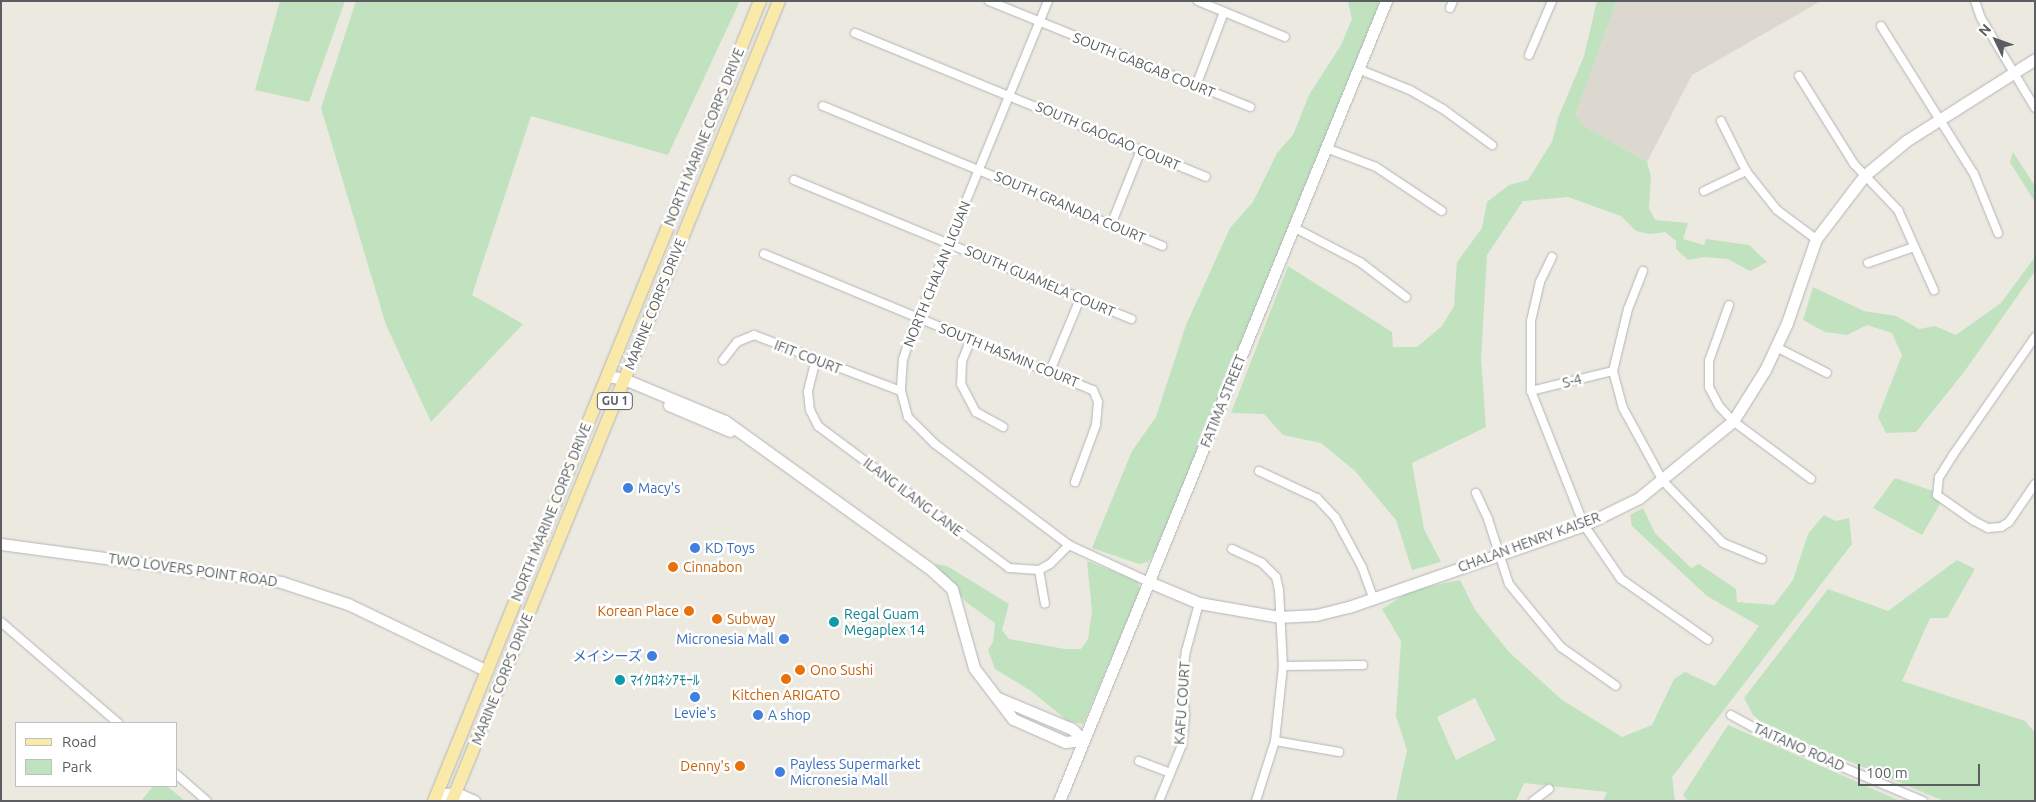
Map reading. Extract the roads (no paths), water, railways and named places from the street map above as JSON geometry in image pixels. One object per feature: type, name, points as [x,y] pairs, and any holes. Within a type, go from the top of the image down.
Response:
[{"type":"main road","name":"NORTH MARINE CORPS DRIVE","points":[[437,799],[606,376],[760,1]]},
{"type":"main road","name":"MARINE CORPS DRIVE","points":[[454,797],[778,1]]},
{"type":"street","name":"SOUTH GABGAB COURT","points":[[989,1],[1250,107]]},
{"type":"street","name":"NORTH CHALAN LIGUAN","points":[[1048,1],[918,318],[903,360],[902,391],[908,417],[935,444],[1069,545],[1149,582]]},
{"type":"street","points":[[1198,1],[1285,37]]},
{"type":"street","name":"FATIMA STREET","points":[[1059,801],[1386,1]]},
{"type":"street","points":[[1528,55],[1552,1]]},
{"type":"street","points":[[1975,1],[2012,72],[2035,108]]},
{"type":"street","points":[[1196,86],[1224,12]]},
{"type":"street","points":[[1881,26],[1974,174],[1998,233]]},
{"type":"street","name":"SOUTH GAOGAO COURT","points":[[855,33],[1206,177]]},
{"type":"street","name":"CHALAN HENRY KAISER","points":[[1149,582],[1199,604],[1279,617],[1316,615],[1373,598],[1584,525],[1638,498],[1663,481],[1733,421],[1776,347],[1799,294],[1816,240],[1865,175],[1906,141],[2035,59]]},
{"type":"street","points":[[1358,69],[1410,90],[1443,109],[1492,145]]},
{"type":"street","points":[[1799,76],[1836,137],[1865,175],[1898,210],[1934,290]]},
{"type":"street","name":"SOUTH GRANADA COURT","points":[[824,106],[1162,246]]},
{"type":"street","points":[[1721,121],[1746,171],[1777,210],[1816,240]]},
{"type":"street","points":[[1326,148],[1376,167],[1442,211]]},
{"type":"street","points":[[1111,225],[1141,150]]},
{"type":"street","points":[[1704,191],[1746,171]]},
{"type":"street","name":"SOUTH GUAMELA COURT","points":[[794,180],[1132,319]]},
{"type":"street","points":[[1293,228],[1360,262],[1406,297]]},
{"type":"street","points":[[1868,263],[1914,247]]},
{"type":"street","name":"SOUTH HASMIN COURT","points":[[764,254],[1093,390],[1098,402],[1096,425],[1075,482]]},
{"type":"street","points":[[1552,257],[1540,282],[1531,321],[1531,391],[1584,525],[1621,579],[1708,640]]},
{"type":"street","points":[[1643,271],[1628,309],[1613,371],[1623,408],[1663,481],[1724,543],[1762,559]]},
{"type":"street","points":[[1050,371],[1080,299]]},
{"type":"street","points":[[1729,305],[1709,361],[1710,387],[1719,406],[1733,421],[1811,479]]},
{"type":"street","name":"IFIT COURT","points":[[723,360],[737,342],[754,336],[902,391]]},
{"type":"street","points":[[2035,337],[1940,477],[1937,495],[1960,514],[1988,528],[2001,527],[2009,522],[2035,484]]},
{"type":"street","points":[[971,339],[962,361],[961,384],[976,412],[1003,427]]},
{"type":"street","points":[[1776,347],[1827,372]]},
{"type":"street","name":"ILANG ILANG LANE","points":[[816,359],[808,392],[810,410],[818,426],[1009,568],[1038,570]]},
{"type":"street","name":"S-4","points":[[1531,391],[1613,371]]},
{"type":"street","points":[[606,376],[753,439],[943,579],[956,600],[974,668],[992,695],[1013,719],[1065,742],[1084,740]]},
{"type":"street","points":[[1259,471],[1317,498],[1335,517],[1362,567],[1373,598]]},
{"type":"street","points":[[1476,493],[1501,554],[1509,584],[1530,613],[1561,647],[1616,686]]},
{"type":"street","name":"TWO LOVERS POINT ROAD","points":[[1,544],[282,582],[348,604],[487,671]]},
{"type":"street","points":[[1045,603],[1038,570],[1050,564],[1069,545]]},
{"type":"street","points":[[1232,549],[1262,563],[1276,576],[1283,666],[1275,741],[1256,801]]},
{"type":"street","name":"KAFU COURT","points":[[1159,801],[1182,745],[1184,714],[1182,682],[1186,650],[1199,604]]},
{"type":"street","points":[[1,622],[117,722]]},
{"type":"street","points":[[1283,666],[1363,665]]},
{"type":"street","name":"TAITANO ROAD","points":[[1731,715],[1769,736],[1923,801]]},
{"type":"street","points":[[1275,741],[1339,752]]},
{"type":"street","points":[[1139,761],[1170,773]]},
{"type":"street","points":[[178,776],[207,801]]},
{"type":"street","points":[[1533,801],[1549,789]]},
{"type":"street","points":[[437,799],[454,797],[474,801]]},
{"type":"place","name":"Macy's","points":[[628,488]]},
{"type":"place","name":"KD Toys","points":[[695,548]]},
{"type":"place","name":"Cinnabon","points":[[673,567]]},
{"type":"place","name":"Korean Place","points":[[689,611]]},
{"type":"place","name":"Subway","points":[[717,619]]},
{"type":"place","name":"Regal Guam Megaplex 14","points":[[834,622]]},
{"type":"place","name":"Micronesia Mall","points":[[784,639]]},
{"type":"place","name":"メイシーズ","points":[[652,656]]},
{"type":"place","name":"Ono Sushi","points":[[800,670]]},
{"type":"place","name":"Kitchen ARIGATO","points":[[786,679]]},
{"type":"place","name":"ﾏｲｸﾛﾈｼｱﾓｰﾙ","points":[[620,680]]},
{"type":"place","name":"Levie's","points":[[695,697]]},
{"type":"place","name":"A shop","points":[[758,715]]},
{"type":"place","name":"Denny's","points":[[740,766]]},
{"type":"place","name":"Payless Supermarket Micronesia Mall","points":[[780,772]]}]
